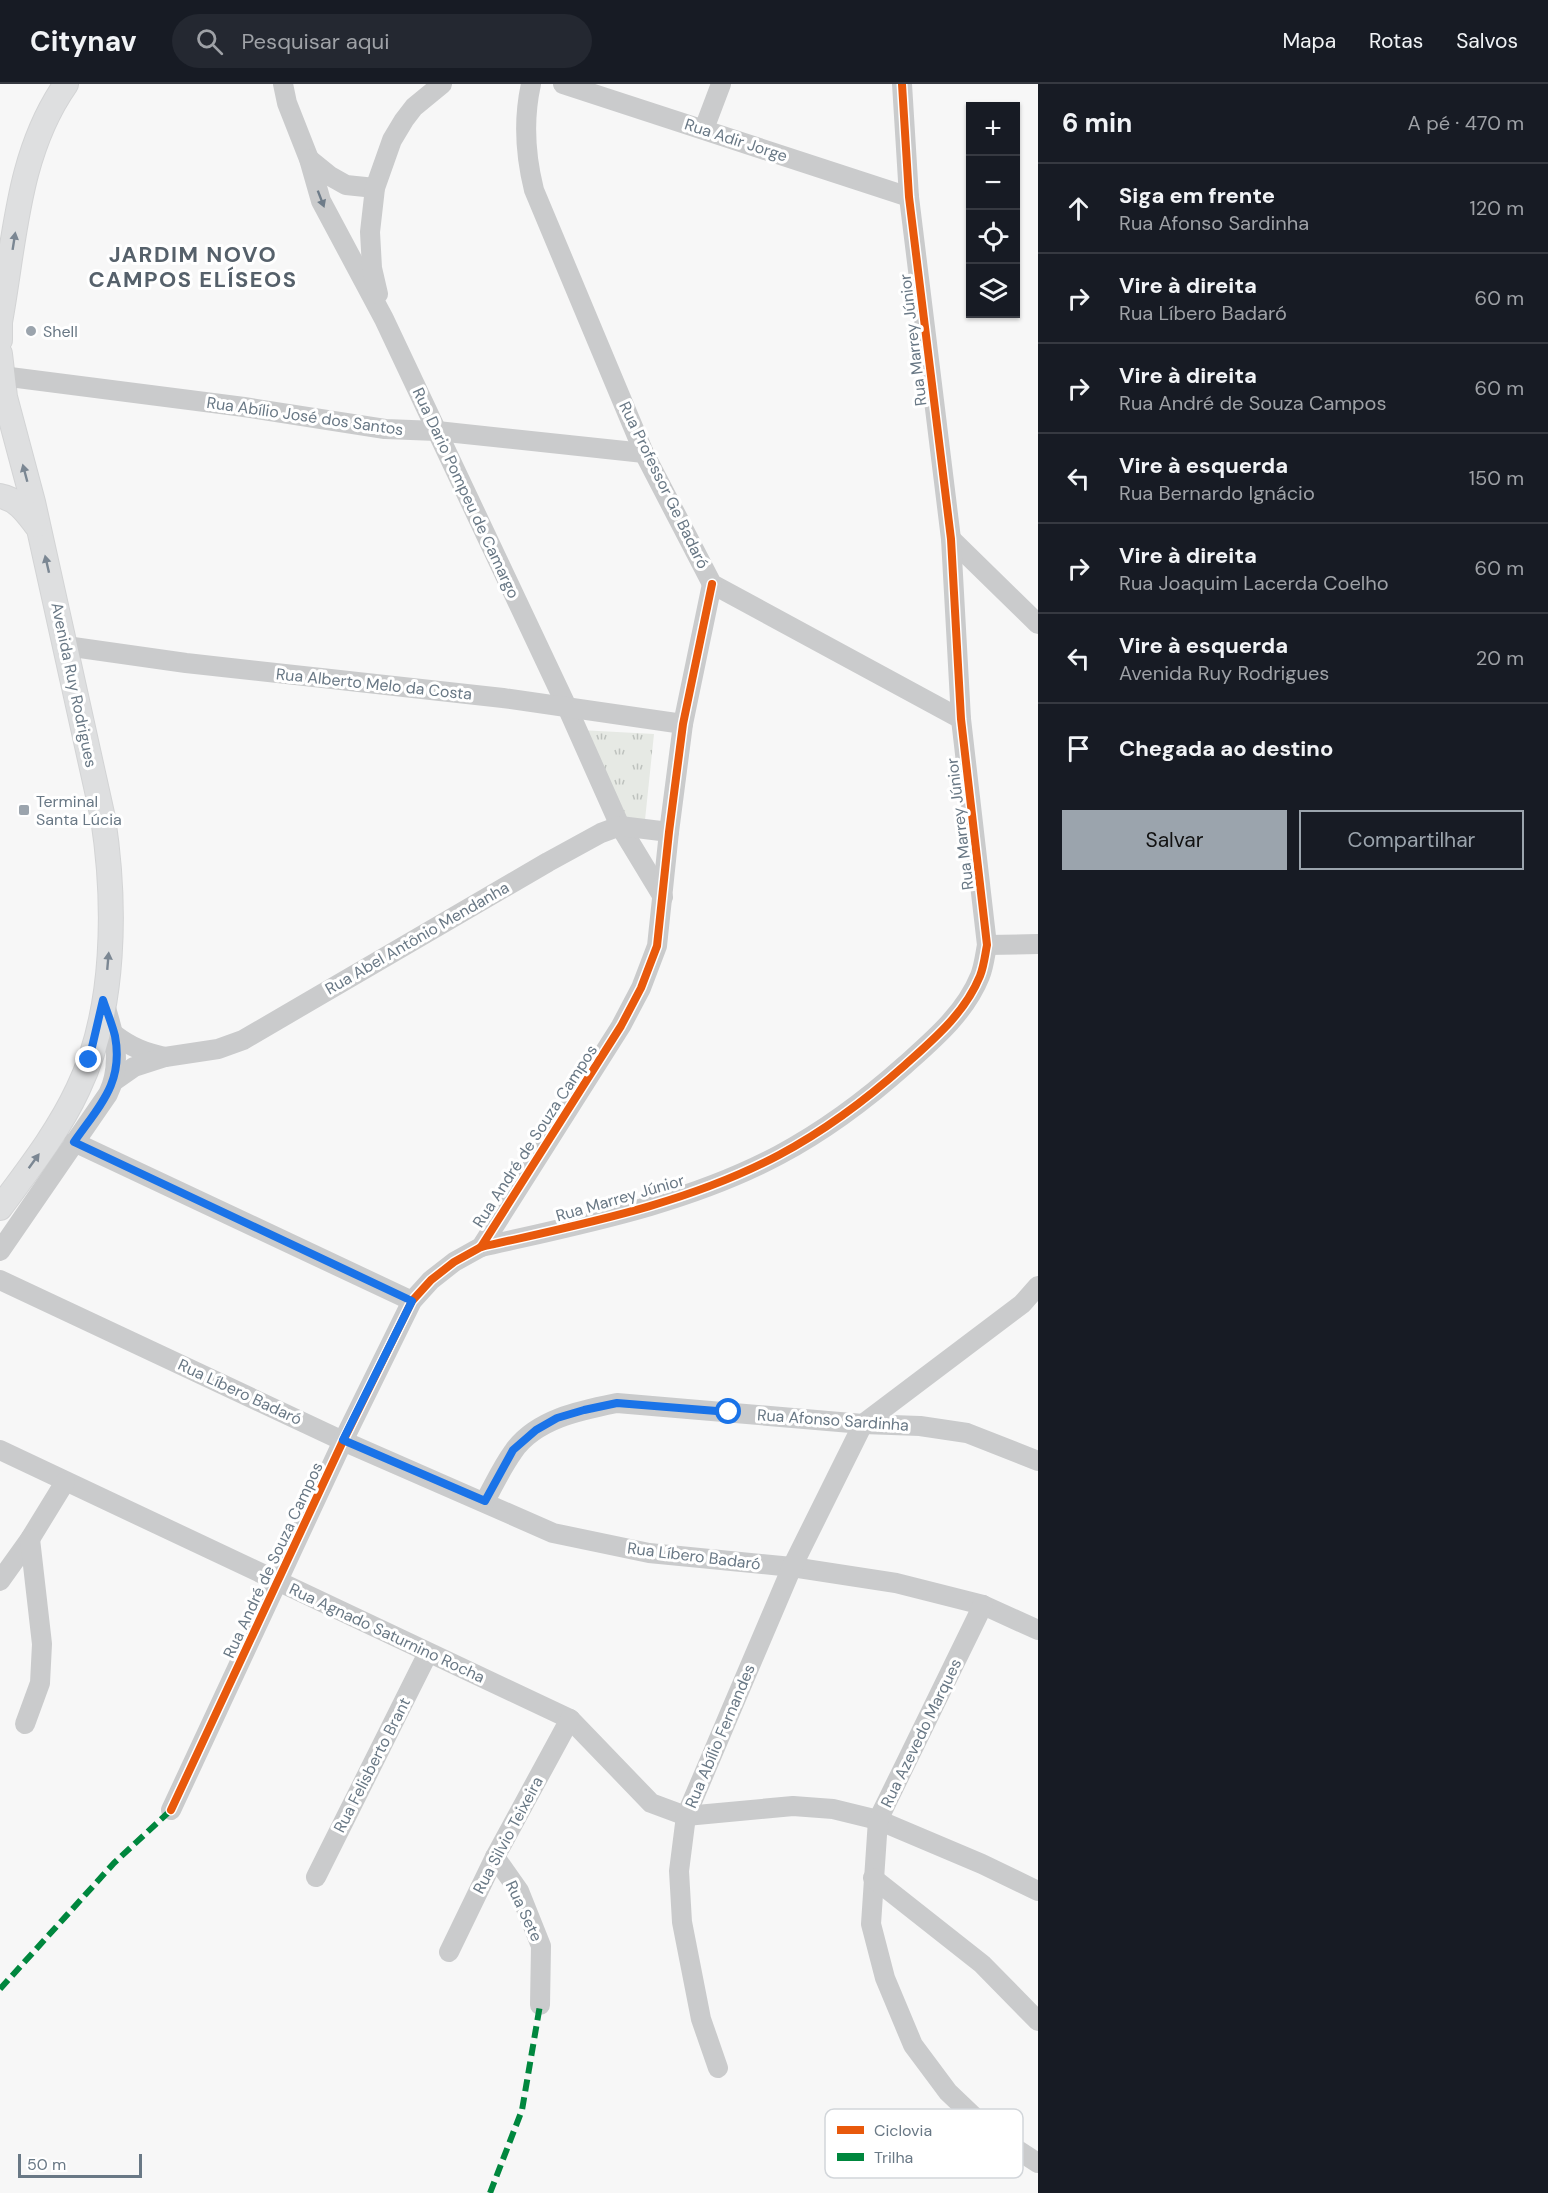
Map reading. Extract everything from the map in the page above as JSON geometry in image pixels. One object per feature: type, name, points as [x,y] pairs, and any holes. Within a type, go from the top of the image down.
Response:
[{"type":"main road","points":[[0,340],[4,281],[25,172],[37,135],[54,101],[66,84]]},
{"type":"main road","name":"Avenida Ruy Rodrigues","points":[[0,1208],[53,1135],[71,1103],[89,1060],[103,1000],[111,917],[107,847],[66,646],[9,416],[1,365]]},
{"type":"main road","points":[[0,496],[8,497],[20,505],[39,530]]},
{"type":"street","name":"Rua Dario Pompeu de Camargo","points":[[284,84],[287,103],[309,159],[321,201],[384,320],[567,708],[620,826],[663,897]]},
{"type":"street","points":[[384,320],[372,268],[370,232],[375,188],[392,141],[404,120],[414,107],[442,84]]},
{"type":"street","name":"Rua Professor Ge Badaró","points":[[531,84],[525,111],[528,164],[534,190],[645,453],[712,584],[961,719]]},
{"type":"street","name":"Rua Adir Jorge","points":[[563,84],[909,197]]},
{"type":"street","points":[[704,129],[721,84]]},
{"type":"street","name":"Rua Marrey Júnior","points":[[480,1247],[651,1206],[728,1178],[780,1155],[844,1114],[898,1071],[947,1027],[967,1000],[980,975],[987,945],[961,719],[951,539],[909,197],[902,84]]},
{"type":"street","points":[[309,159],[330,176],[346,185],[375,188]]},
{"type":"street","name":"Rua Abílio José dos Santos","points":[[1,365],[385,429],[437,431],[645,453]]},
{"type":"street","points":[[951,539],[1038,624]]},
{"type":"street","name":"Rua André de Souza Campos","points":[[171,1809],[343,1440],[412,1301],[431,1280],[454,1262],[480,1247],[621,1026],[641,988],[657,946],[683,724],[712,584]]},
{"type":"street","name":"Rua Alberto Melo da Costa","points":[[66,646],[186,663],[503,698],[683,724]]},
{"type":"street","name":"Rua Abel Antônio Mendanha","points":[[114,1081],[134,1067],[165,1057],[218,1049],[243,1040],[601,833],[620,826],[669,832]]},
{"type":"street","points":[[987,945],[1038,944]]},
{"type":"street","points":[[0,1251],[108,1094],[114,1081],[117,1054],[115,1035],[103,1000]]},
{"type":"street","name":"Rua Abel Antônio Mendanha","points":[[115,1035],[134,1048],[165,1057]]},
{"type":"street","points":[[74,1142],[412,1301]]},
{"type":"street","name":"Rua Líbero Badaró","points":[[0,1280],[343,1440],[553,1533],[649,1553],[792,1567],[896,1583],[983,1605],[1038,1630]]},
{"type":"street","points":[[863,1424],[1022,1304],[1038,1286]]},
{"type":"street","name":"Rua Afonso Sardinha","points":[[485,1501],[513,1450],[536,1430],[557,1418],[617,1403],[863,1424],[920,1426],[967,1433],[1038,1461]]},
{"type":"street","name":"Rua Abílio Fernandes","points":[[718,2068],[701,2019],[682,1922],[679,1871],[686,1816],[792,1567],[863,1424]]},
{"type":"street","name":"Rua Agnado Saturnino Rocha","points":[[0,1450],[570,1719],[651,1803],[686,1816]]},
{"type":"street","points":[[0,1581],[30,1539],[65,1482]]},
{"type":"street","points":[[25,1724],[40,1683],[42,1644],[30,1539]]},
{"type":"street","name":"Rua Azevedo Marques","points":[[966,2109],[948,2092],[913,2045],[889,1987],[876,1946],[872,1924],[873,1878],[878,1820],[983,1605]]},
{"type":"street","name":"Rua Felisberto Brant","points":[[315,1877],[429,1653]]},
{"type":"street","name":"Rua Silvio Teixeira","points":[[449,1952],[495,1857],[570,1719]]},
{"type":"street","points":[[686,1816],[794,1806],[833,1809],[878,1820],[982,1864],[1038,1891]]},
{"type":"street","name":"Rua Sete","points":[[495,1857],[519,1891],[541,1946],[540,2005]]},
{"type":"street","points":[[873,1878],[982,1964],[1038,2021]]},
{"type":"street","name":"Rua Azevedo Marques","points":[[1023,2153],[1038,2163]]},
{"type":"green space","points":[[580,730],[654,734],[645,820],[621,818]]},
{"type":"marked path","points":[[0,1989],[114,1863],[171,1810]]},
{"type":"marked path","points":[[490,2193],[522,2110],[540,2005]]},
{"type":"cycle path","points":[[481,1247],[595,1221],[671,1200],[708,1187],[779,1155],[845,1114],[905,1065],[957,1014],[980,976],[987,945],[961,719],[951,539],[909,197],[902,84]]},
{"type":"cycle path","points":[[171,1810],[343,1441],[412,1301],[431,1280],[454,1262],[481,1247],[621,1026],[641,988],[657,946],[683,724],[712,584]]},
{"type":"place","name":"Shell","points":[[31,331]]},
{"type":"place","name":"Terminal Santa Lúcia","points":[[24,810]]},
{"type":"district","name":"JARDIM NOVO CAMPOS ELÍSEOS","points":[[193,266]]},
{"type":"route","points":[[89,1060],[103,1000],[115,1035],[117,1054],[114,1081],[108,1094],[74,1142],[412,1301],[343,1440],[485,1501],[513,1450],[536,1430],[557,1418],[617,1403],[729,1412]]}]
